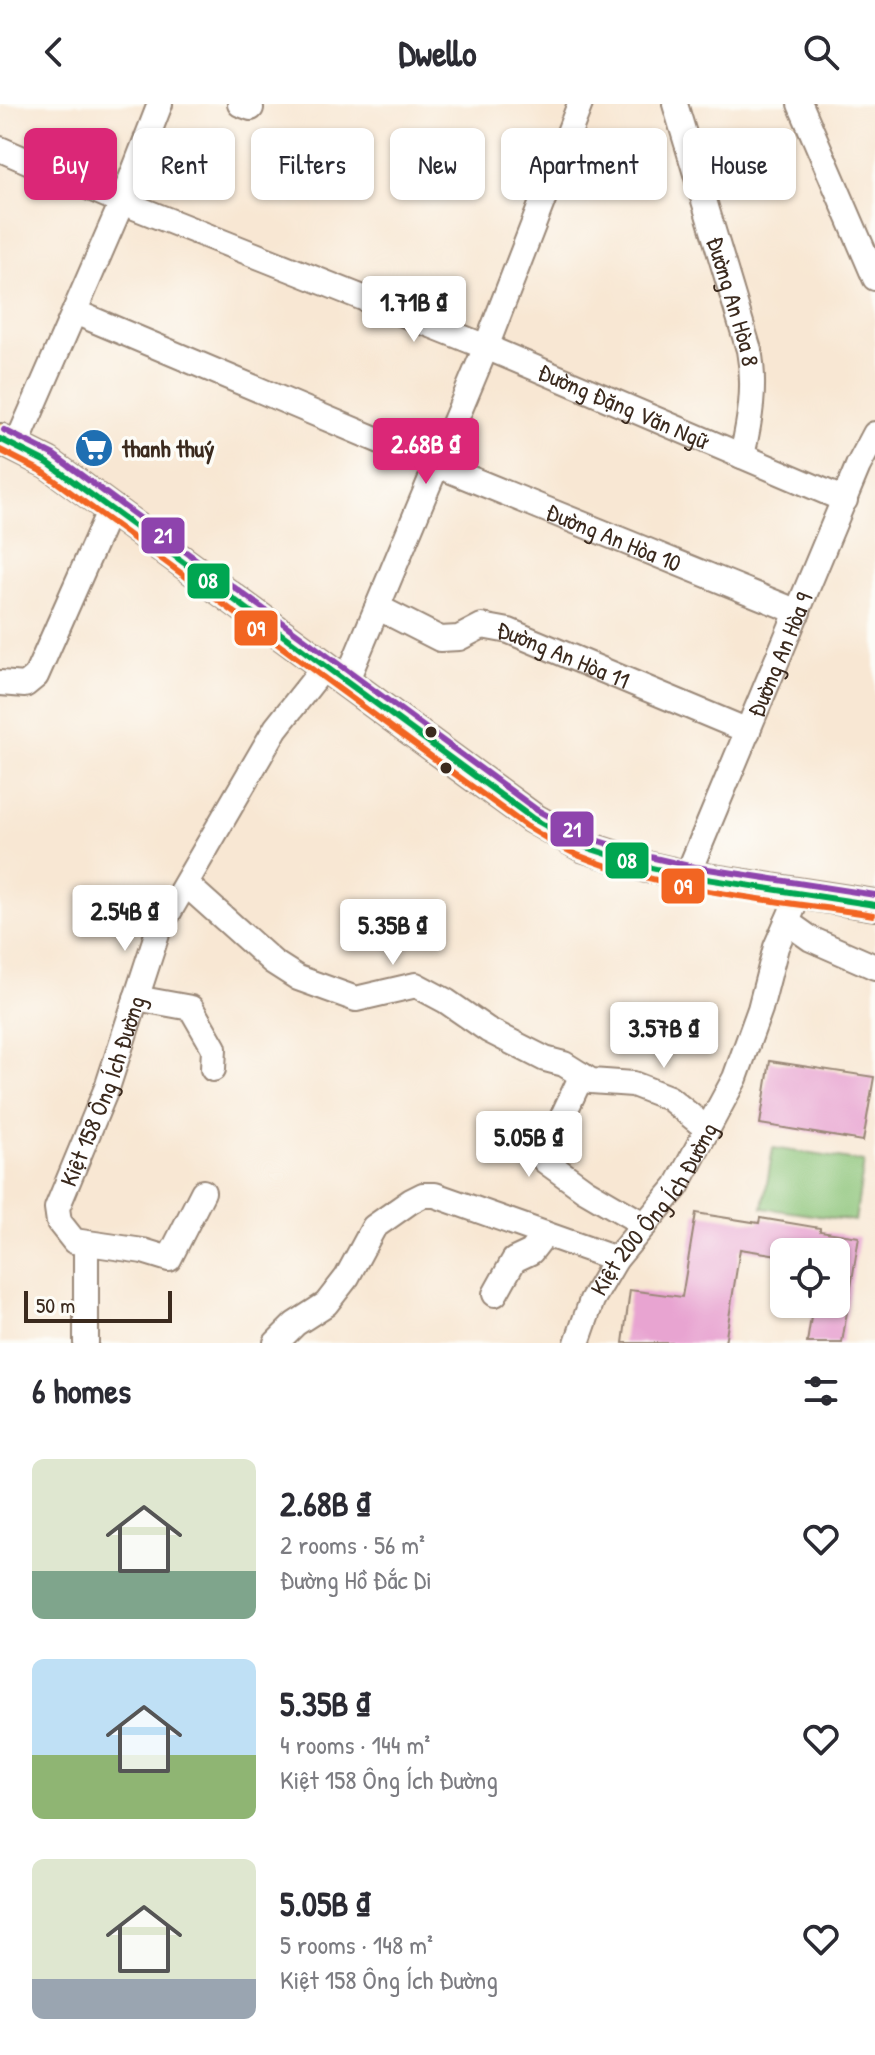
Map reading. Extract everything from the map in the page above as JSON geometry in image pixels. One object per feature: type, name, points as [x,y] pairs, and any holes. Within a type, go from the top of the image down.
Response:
[{"type":"main road","points":[[8,442],[48,463],[532,818],[582,846],[687,876],[875,905]]},
{"type":"street","points":[[8,442],[75,312],[160,104]]},
{"type":"street","name":"Kiệt 158 Ông Ích Đường","points":[[86,1245],[74,1241],[59,1222],[57,1208],[108,1085],[158,931],[276,728],[335,674],[377,607],[486,347],[580,104]]},
{"type":"street","name":"Đường An Hòa 8","points":[[675,104],[749,350],[754,376],[752,411],[742,456]]},
{"type":"street","points":[[800,104],[875,278]]},
{"type":"street","name":"Đường Đặng Văn Ngữ","points":[[0,149],[122,202],[486,347],[845,500]]},
{"type":"street","name":"Đường An Hòa 10","points":[[75,312],[437,465],[798,612]]},
{"type":"street","name":"Đường An Hòa 9","points":[[687,876],[858,466],[875,434]]},
{"type":"street","points":[[0,683],[25,685],[36,676],[110,509]]},
{"type":"street","name":"Đường An Hòa 11","points":[[377,607],[440,639],[459,638],[482,626],[509,631],[748,731]]},
{"type":"street","points":[[187,885],[273,962],[298,978],[356,999],[416,985],[488,1030],[545,1059],[564,1064],[591,1081],[633,1084],[669,1098],[707,1129]]},
{"type":"street","name":"Kiệt 200 Ông Ích Đường","points":[[577,1343],[592,1300],[616,1259],[677,1186],[735,1078],[760,1009],[776,947],[799,894]]},
{"type":"street","points":[[787,922],[811,939],[875,967]]},
{"type":"street","points":[[136,998],[191,1008],[214,1048],[213,1069]]},
{"type":"street","points":[[582,1075],[545,1154],[545,1161],[585,1190],[645,1225]]},
{"type":"street","points":[[86,1343],[86,1245],[143,1251],[169,1259],[203,1192]]},
{"type":"street","points":[[276,1343],[295,1324],[326,1304],[347,1277],[374,1227],[423,1195],[435,1195],[616,1259]]},
{"type":"street","points":[[495,1294],[514,1260],[531,1252],[545,1234]]},
{"type":"green space","points":[[773,1148],[864,1162],[855,1221],[763,1208]]},
{"type":"building","points":[[770,1061],[874,1077],[863,1141],[760,1124]]},
{"type":"building","points":[[696,1213],[759,1223],[760,1218],[859,1237],[850,1293],[850,1238],[770,1238],[770,1254],[740,1249],[725,1343],[623,1343],[630,1290],[682,1297]]},
{"type":"building","points":[[811,1318],[846,1318],[842,1343],[807,1343]]},
{"type":"transit line","name":"21","points":[[4,430],[54,455],[537,810],[586,837],[689,866],[875,895]]},
{"type":"transit line","name":"08","points":[[0,439],[48,463],[532,818],[582,846],[687,876],[875,905]]},
{"type":"transit line","name":"09","points":[[0,450],[43,472],[526,826],[566,849],[615,869],[688,887],[873,915]]},
{"type":"place","name":"thanh thuý","points":[[94,448]]}]
